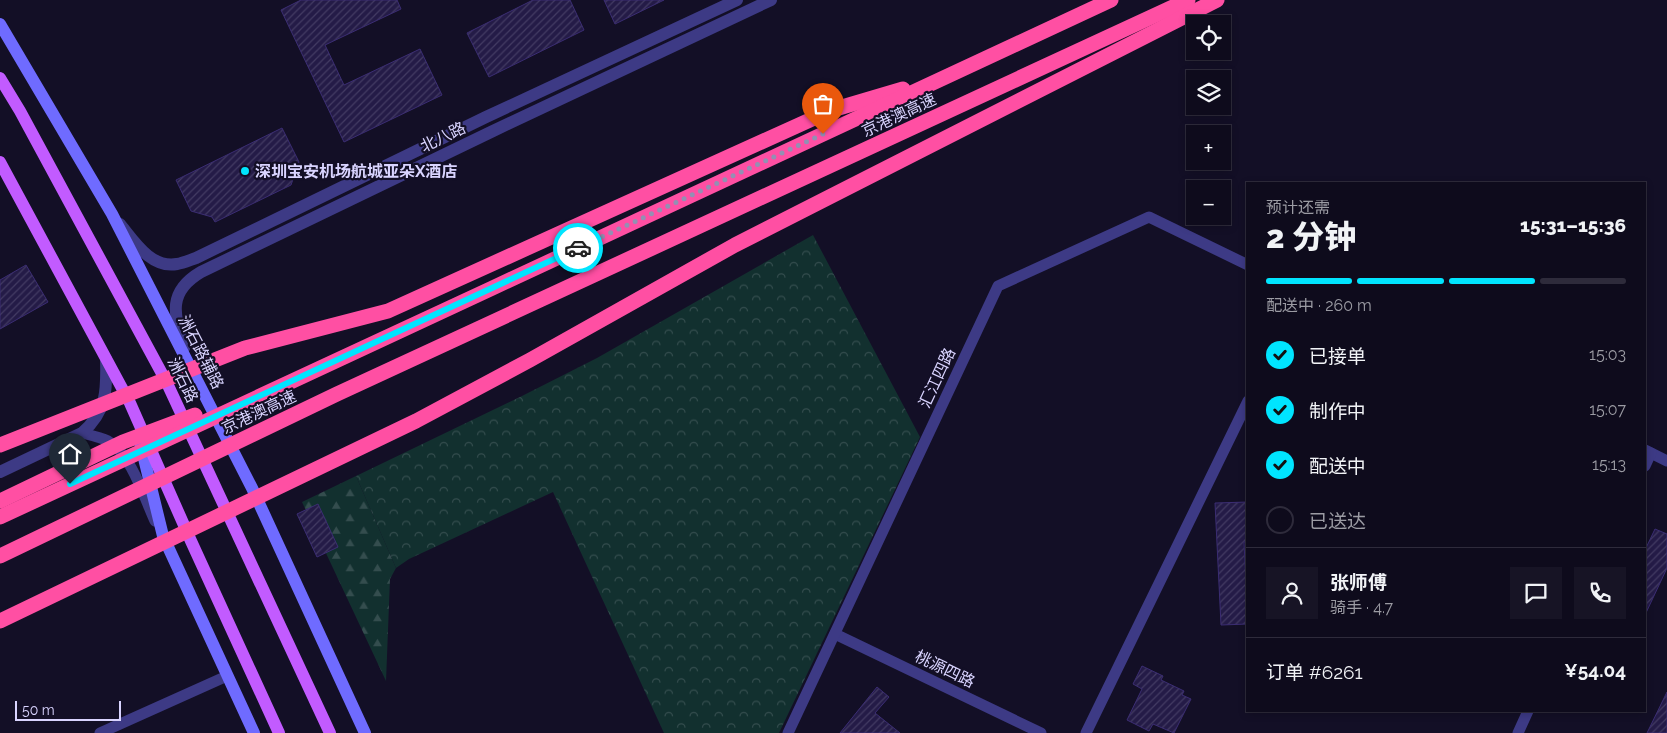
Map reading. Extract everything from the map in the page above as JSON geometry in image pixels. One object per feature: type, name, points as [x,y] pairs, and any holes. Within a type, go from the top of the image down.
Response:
[{"type":"highway","name":"京港澳高速","points":[[0,517],[297,377],[1111,0]]},
{"type":"highway","name":"京港澳高速","points":[[0,556],[337,394],[1188,0]]},
{"type":"highway","points":[[0,621],[416,420],[530,360],[734,245],[1217,0]]},
{"type":"highway","points":[[0,445],[245,348],[388,311],[832,110],[950,76]]},
{"type":"highway","points":[[0,501],[114,446],[297,377]]},
{"type":"highway","points":[[0,560],[45,534]]},
{"type":"main road","name":"洲石路辅路","points":[[0,24],[112,214],[252,488],[365,733]]},
{"type":"main road","name":"洲石路","points":[[0,78],[20,111],[166,381],[330,733]]},
{"type":"main road","points":[[0,162],[130,403],[191,541],[280,733]]},
{"type":"main road","points":[[130,403],[162,536],[254,733]]},
{"type":"street","name":"北八路","points":[[112,214],[139,247],[152,258],[162,264],[176,265],[196,258],[495,113],[737,0]]},
{"type":"street","name":"北八路","points":[[190,367],[176,322],[175,311],[176,300],[183,286],[190,279],[493,131],[771,0]]},
{"type":"street","name":"汇江四路","points":[[788,733],[998,286],[1149,217],[1246,264]]},
{"type":"street","points":[[0,472],[82,432],[98,414],[107,389],[106,359]]},
{"type":"street","points":[[1086,733],[1246,405]]},
{"type":"street","points":[[82,432],[107,441],[121,452],[128,462],[162,536]]},
{"type":"street","points":[[1648,452],[1667,461]]},
{"type":"street","name":"桃源四路","points":[[835,634],[1041,733]]},
{"type":"street","points":[[100,733],[227,676]]},
{"type":"street","points":[[1518,733],[1528,712]]},
{"type":"green space","points":[[813,235],[920,437],[779,733],[664,733],[553,492],[409,559],[396,568],[356,476],[597,358]]},
{"type":"green space","points":[[356,476],[396,568],[390,579],[386,681],[302,502]]},
{"type":"building","points":[[301,0],[397,0],[401,9],[325,45],[344,85],[420,49],[442,95],[344,142],[281,10]]},
{"type":"building","points":[[533,0],[570,0],[584,30],[489,77],[467,33]]},
{"type":"building","points":[[604,0],[664,0],[615,24]]},
{"type":"building","name":"深圳宝安机场航城亚朵X酒店","points":[[282,128],[299,162],[291,185],[215,222],[212,217],[191,211],[176,180]]},
{"type":"building","points":[[26,265],[48,302],[0,329],[0,280]]},
{"type":"building","points":[[1246,502],[1246,542],[1244,542],[1246,624],[1221,625],[1215,503]]},
{"type":"building","points":[[318,504],[338,547],[317,557],[297,514]]},
{"type":"building","points":[[1655,529],[1667,534],[1667,568],[1646,613],[1646,548]]},
{"type":"building","points":[[1142,666],[1163,676],[1161,680],[1184,691],[1182,695],[1191,699],[1174,733],[1153,724],[1149,731],[1127,720],[1142,689],[1133,684]]},
{"type":"building","points":[[877,687],[889,697],[875,713],[900,733],[840,733]]},
{"type":"building","points":[[1667,692],[1667,733],[1647,733]]},
{"type":"way so far","points":[[578,248],[823,134]]},
{"type":"place","name":"深圳宝安机场航城亚朵X酒店","points":[[245,171]]},
{"type":"route","points":[[70,484],[578,248]]}]
